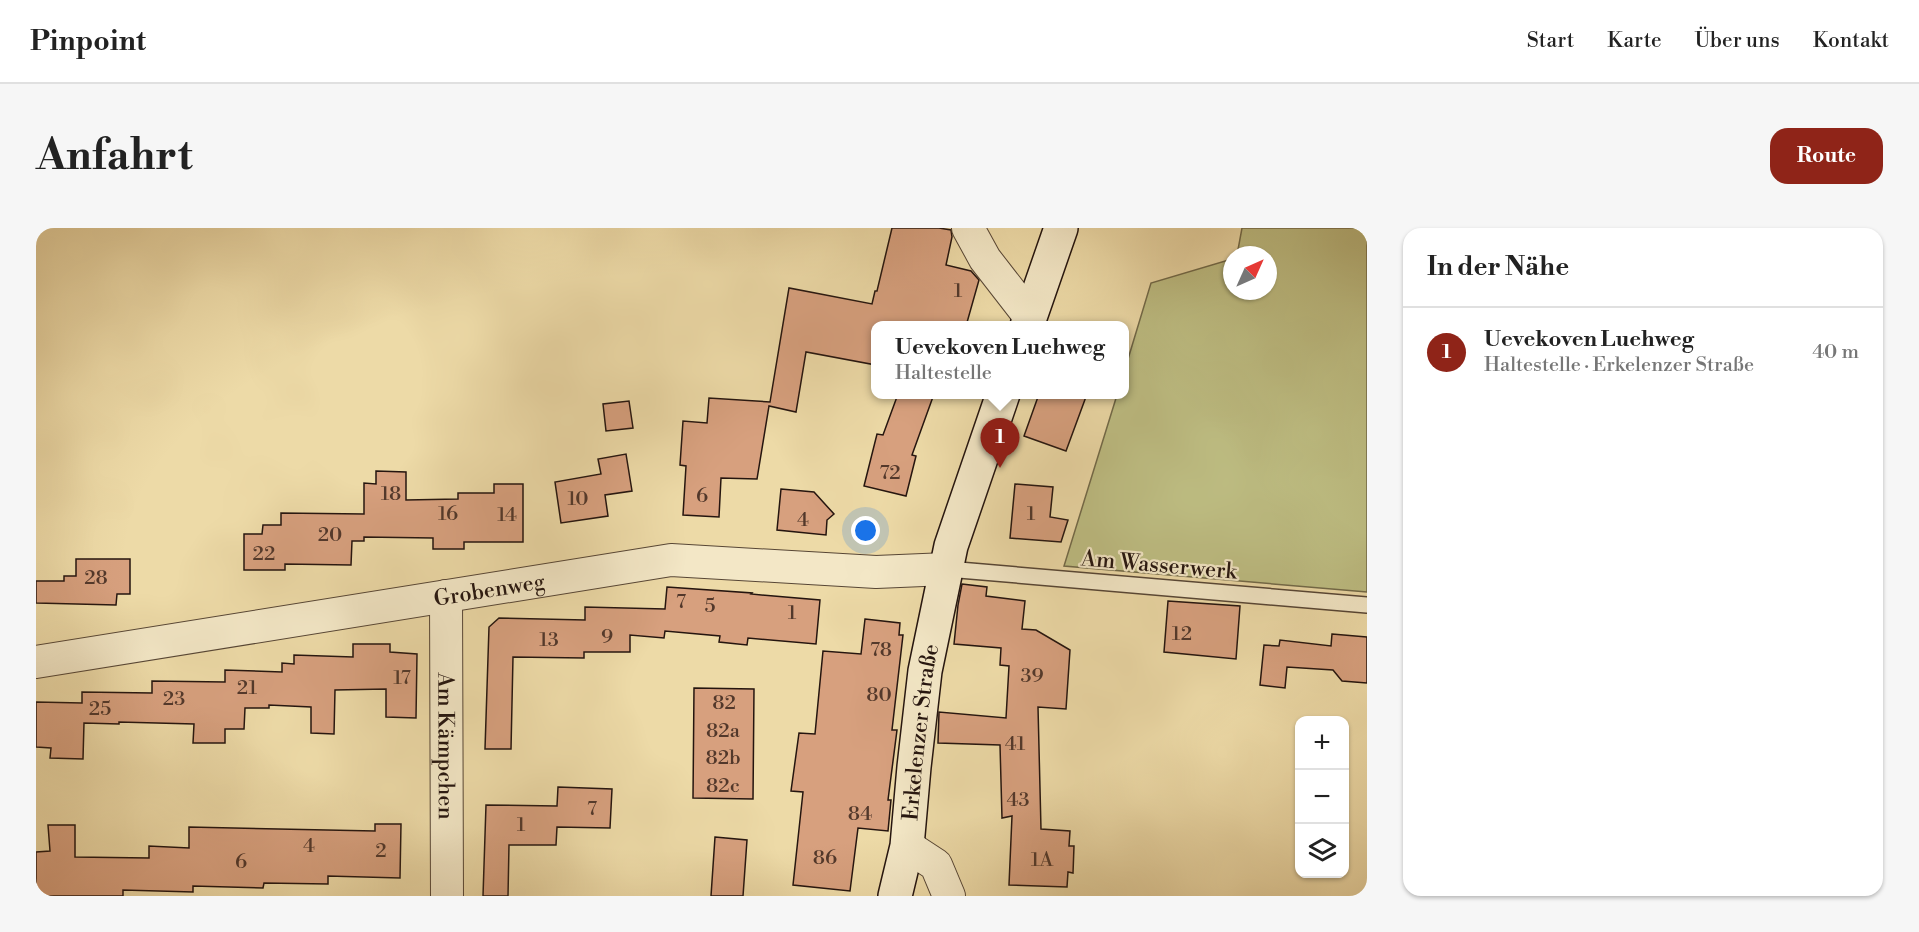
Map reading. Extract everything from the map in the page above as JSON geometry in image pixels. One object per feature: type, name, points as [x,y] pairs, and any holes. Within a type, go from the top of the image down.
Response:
[{"type":"main road","points":[[1029,321],[1061,228]]},
{"type":"main road","name":"Erkelenzer Straße","points":[[895,896],[907,846],[925,670],[951,546],[1001,399]]},
{"type":"street","points":[[968,228],[985,259],[1029,321]]},
{"type":"street","name":"Grobenweg","points":[[36,662],[671,560],[876,572],[947,569]]},
{"type":"street","name":"Am Kämpchen","points":[[446,596],[447,896]]},
{"type":"street","points":[[907,846],[936,865],[949,896]]},
{"type":"lane","name":"Am Wasserwerk","points":[[947,569],[1367,604]]},
{"type":"green space","points":[[1242,228],[1367,228],[1367,592],[1064,566],[1116,399],[1129,399],[1129,356],[1151,283],[1223,262],[1223,300],[1277,300],[1277,246],[1239,246]]},
{"type":"building","points":[[892,228],[951,230],[952,237],[946,265],[971,271],[979,280],[967,321],[871,321],[871,364],[806,352],[796,412],[769,406],[757,479],[721,478],[719,517],[683,515],[686,466],[680,465],[683,421],[707,423],[709,398],[770,402],[789,288],[872,304],[875,291],[877,291]]},
{"type":"building","points":[[896,399],[932,399],[912,455],[916,456],[906,496],[864,486],[877,434],[883,435]]},
{"type":"building","points":[[1037,399],[1085,399],[1066,451],[1024,436]]},
{"type":"building","points":[[629,401],[633,428],[606,431],[603,404]]},
{"type":"building","points":[[626,454],[632,491],[605,495],[608,516],[561,523],[555,482],[601,474],[598,459]]},
{"type":"building","points":[[376,471],[406,472],[406,500],[458,499],[458,493],[494,493],[494,484],[523,484],[523,542],[464,542],[464,549],[433,549],[433,538],[364,537],[364,541],[352,541],[351,565],[285,564],[285,570],[244,570],[244,534],[262,534],[263,525],[281,525],[281,513],[364,514],[364,483],[376,484]]},
{"type":"building","points":[[1015,484],[1053,487],[1050,517],[1068,520],[1061,542],[1010,538]]},
{"type":"building","points":[[781,489],[814,492],[834,514],[827,520],[826,535],[777,530]]},
{"type":"building","points":[[76,559],[130,559],[130,594],[117,594],[116,605],[36,603],[36,581],[64,581],[64,576],[76,576]]},
{"type":"building","points":[[962,584],[987,587],[986,596],[1025,601],[1022,629],[1036,630],[1070,650],[1066,709],[1038,707],[1041,829],[1070,831],[1069,846],[1074,846],[1073,873],[1068,872],[1067,887],[1009,885],[1012,816],[1002,818],[1000,745],[938,743],[939,712],[1006,718],[1009,666],[1000,665],[1001,648],[954,644]]},
{"type":"building","points":[[667,587],[820,600],[816,644],[748,638],[747,645],[719,642],[720,636],[665,631],[664,638],[630,635],[630,652],[584,652],[584,658],[513,657],[511,749],[485,749],[489,627],[499,618],[585,620],[585,607],[665,609]]},
{"type":"building","points":[[1168,601],[1240,606],[1236,659],[1164,652]]},
{"type":"building","points":[[865,619],[900,623],[899,635],[903,635],[892,730],[897,730],[888,800],[891,800],[888,831],[858,828],[850,891],[793,885],[803,792],[791,791],[799,733],[815,734],[823,651],[861,654]]},
{"type":"building","points":[[1332,634],[1367,637],[1367,683],[1342,681],[1333,670],[1287,667],[1285,688],[1260,685],[1264,645],[1279,646],[1280,640],[1331,646]]},
{"type":"building","points":[[353,644],[390,644],[390,652],[417,654],[416,718],[386,717],[386,689],[335,690],[334,734],[311,733],[311,707],[269,705],[269,708],[245,708],[244,729],[225,729],[225,743],[193,743],[194,724],[119,722],[119,724],[84,723],[83,759],[50,758],[51,748],[36,747],[36,702],[82,703],[82,692],[152,693],[152,681],[225,682],[225,670],[282,672],[282,663],[294,664],[294,655],[353,657]]},
{"type":"building","points":[[694,688],[754,689],[753,799],[693,798]]},
{"type":"building","points":[[558,787],[612,789],[610,828],[557,827],[556,845],[509,845],[508,896],[483,896],[486,805],[557,806]]},
{"type":"building","points":[[375,824],[401,824],[400,878],[328,876],[328,884],[264,883],[263,888],[193,886],[193,892],[123,890],[123,896],[36,896],[36,852],[50,851],[48,825],[75,825],[75,857],[149,858],[149,846],[189,848],[189,827],[375,831]]},
{"type":"building","points":[[715,837],[747,840],[743,896],[711,896]]},
{"type":"place","name":"Uevekoven Luehweg","points":[[1000,468]]}]
